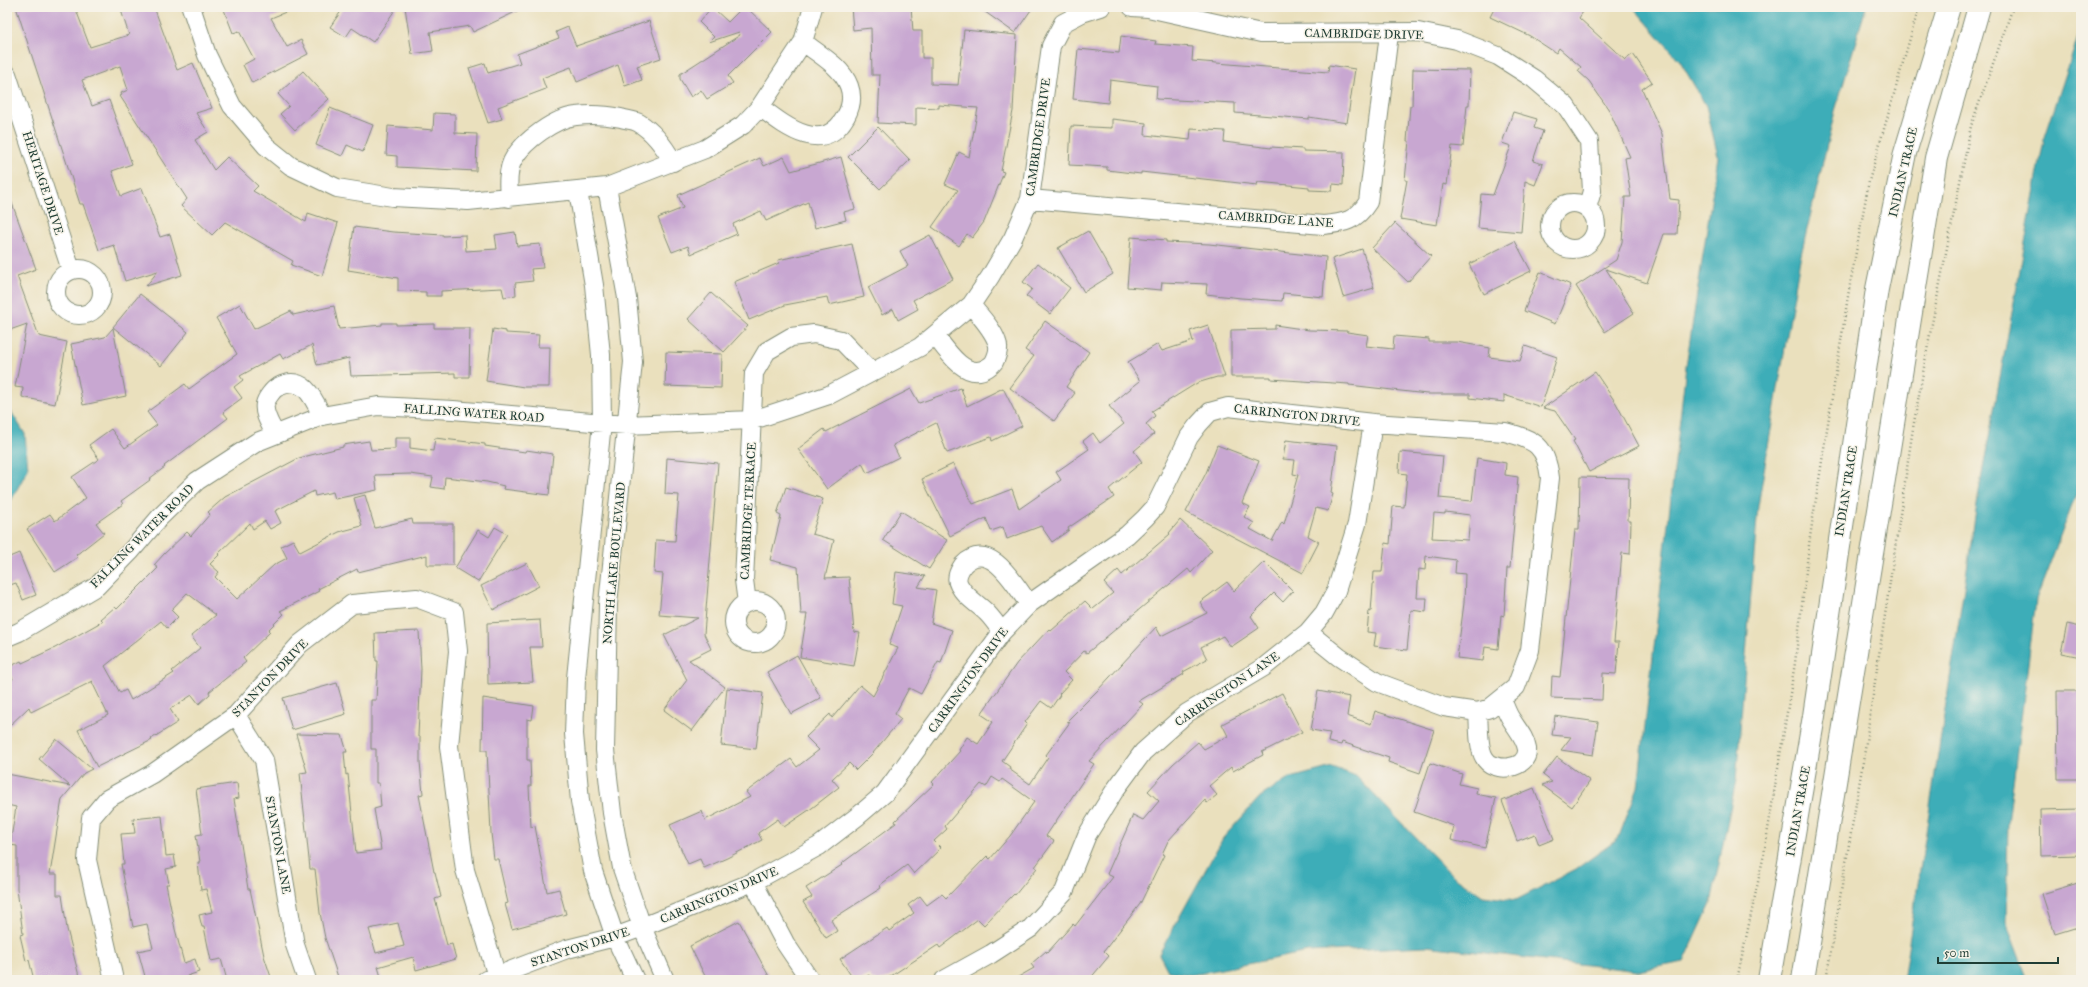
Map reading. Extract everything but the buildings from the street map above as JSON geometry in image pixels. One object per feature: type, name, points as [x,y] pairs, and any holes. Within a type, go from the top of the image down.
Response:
[{"type":"main road","name":"INDIAN TRACE","points":[[1769,980],[1814,716],[1877,289],[1905,153],[1949,7]]},
{"type":"main road","points":[[1803,980],[1936,158],[1979,7]]},
{"type":"street","points":[[191,7],[206,55],[232,106],[266,146],[291,166],[337,188],[393,197],[468,202],[607,187],[705,149],[743,126],[760,107],[803,42],[813,7]]},
{"type":"street","name":"CAMBRIDGE DRIVE","points":[[626,425],[753,420],[829,395],[920,346],[971,305],[1014,238],[1030,199],[1051,46],[1063,23],[1082,13],[1101,7]]},
{"type":"street","name":"CAMBRIDGE DRIVE","points":[[1132,7],[1148,8],[1261,33],[1388,34],[1418,32],[1457,40],[1498,56],[1534,78],[1566,106],[1589,141],[1592,191],[1587,208]]},
{"type":"street","name":"CAMBRIDGE LANE","points":[[1030,199],[1323,225],[1342,223],[1361,213],[1368,202],[1388,34]]},
{"type":"street","points":[[760,107],[789,128],[801,134],[814,136],[825,134],[835,129],[843,120],[849,110],[852,99],[849,86],[842,74],[803,42]]},
{"type":"street","name":"HERITAGE DRIVE","points":[[7,74],[71,270]]},
{"type":"street","points":[[509,198],[508,181],[513,160],[526,143],[548,127],[574,116],[606,115],[638,122],[654,135],[664,146],[673,162]]},
{"type":"street","name":"NORTH LAKE BOULEVARD","points":[[607,187],[627,298],[632,362],[608,604],[605,750],[612,813],[622,868],[642,927],[665,980]]},
{"type":"street","points":[[578,191],[594,285],[601,355],[602,423],[576,678],[574,734],[580,801],[593,871],[615,937],[635,980]]},
{"type":"street","points":[[935,335],[959,364],[972,371],[983,370],[992,365],[998,355],[998,344],[993,332],[971,305]]},
{"type":"street","points":[[753,420],[754,373],[767,352],[791,336],[814,334],[841,340],[872,372]]},
{"type":"street","points":[[275,434],[266,416],[265,404],[274,389],[285,383],[300,384],[312,396],[322,416]]},
{"type":"street","name":"FALLING WATER ROAD","points":[[7,637],[96,586],[131,551],[160,517],[197,481],[257,442],[322,416],[378,406],[453,410],[626,425]]},
{"type":"street","name":"CARRINGTON DRIVE","points":[[642,927],[753,882],[819,846],[885,793],[1002,632],[1029,604],[1127,535],[1145,518],[1154,507],[1189,437],[1210,412],[1228,407],[1373,423],[1505,432],[1526,437],[1542,448],[1548,461],[1550,478],[1530,650],[1516,687],[1502,700],[1490,708],[1478,712]]},
{"type":"street","name":"CAMBRIDGE TERRACE","points":[[747,603],[744,580],[753,420]]},
{"type":"street","name":"CARRINGTON LANE","points":[[944,980],[991,954],[1031,928],[1064,892],[1087,835],[1115,790],[1143,752],[1187,714],[1264,666],[1308,632],[1324,613],[1336,592],[1357,524],[1373,423]]},
{"type":"street","points":[[1002,632],[987,613],[965,594],[958,583],[958,573],[963,566],[971,558],[982,555],[993,559],[1029,604]]},
{"type":"street","name":"STANTON DRIVE","points":[[114,980],[87,860],[91,818],[107,799],[152,774],[236,715],[300,644],[352,604],[417,598],[454,612],[458,651],[449,746],[465,870],[494,978],[567,949],[615,937],[642,927]]},
{"type":"street","points":[[1308,632],[1338,657],[1377,682],[1444,707],[1478,712],[1483,757],[1490,766],[1503,768],[1514,766],[1523,761],[1527,750],[1523,736],[1510,718],[1502,700]]},
{"type":"street","name":"STANTON LANE","points":[[236,715],[264,760],[295,944],[307,980]]},
{"type":"street","points":[[753,882],[785,943],[810,980]]},
{"type":"path","points":[[1737,980],[1764,854],[1795,663],[1810,537],[1849,290],[1869,181],[1919,7]]},
{"type":"path","points":[[1826,980],[1863,762],[1913,428],[1930,334],[1970,126],[2013,7]]},
{"type":"water","points":[[1633,7],[1866,7],[1835,111],[1800,259],[1758,506],[1736,780],[1711,903],[1684,962],[1638,971],[1426,946],[1308,952],[1191,975],[1168,971],[1159,954],[1223,838],[1260,797],[1287,779],[1332,767],[1356,776],[1452,875],[1483,896],[1516,900],[1576,869],[1618,839],[1638,787],[1686,366],[1718,156],[1706,106],[1680,61]]},
{"type":"water","points":[[2081,28],[2081,482],[2036,600],[2008,823],[2006,922],[2028,980],[1903,980],[1980,485],[2044,140]]},
{"type":"water","points":[[7,405],[25,434],[28,469],[7,508]]}]
